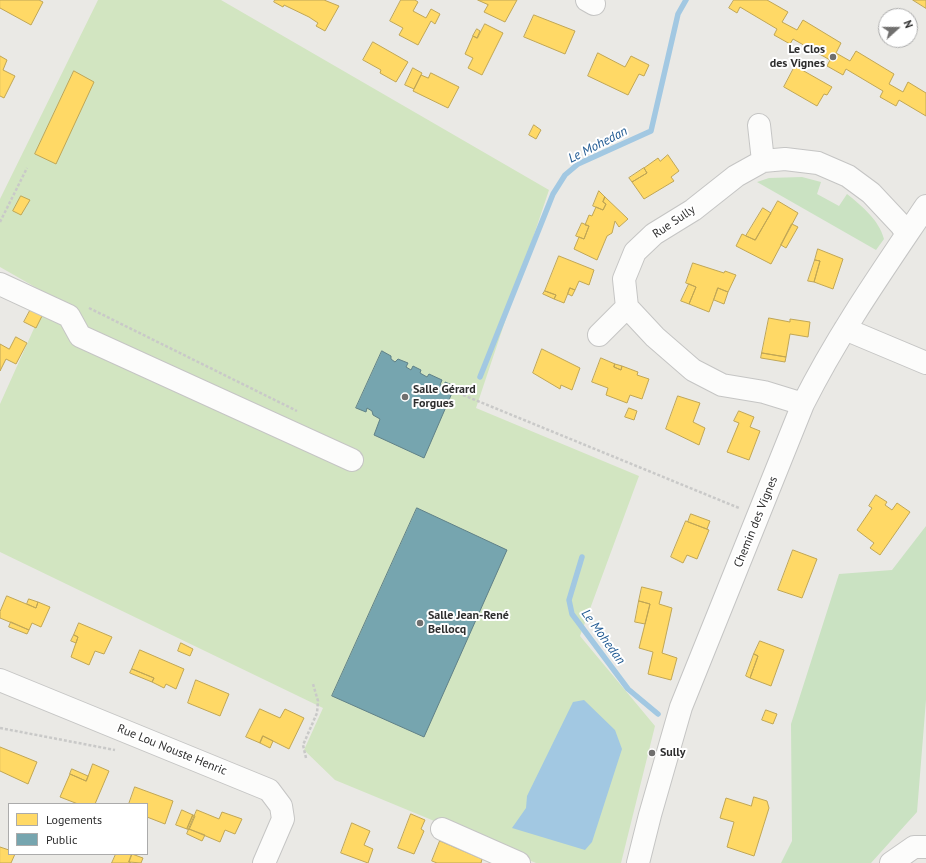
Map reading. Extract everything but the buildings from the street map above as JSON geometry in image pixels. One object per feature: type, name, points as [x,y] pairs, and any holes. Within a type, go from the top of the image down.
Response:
[{"type":"street","points":[[759,126],[763,161]]},
{"type":"street","name":"Rue Sully","points":[[627,307],[624,279],[635,252],[654,234],[693,210],[736,176],[763,161],[785,159],[818,163],[848,176],[871,193],[901,225],[907,234]]},
{"type":"street","name":"Chemin des Vignes","points":[[638,863],[681,707],[803,404],[819,371],[845,329],[926,206]]},
{"type":"street","points":[[0,284],[69,316],[80,336],[352,460]]},
{"type":"street","points":[[599,335],[627,307],[655,337],[692,370],[722,384],[764,392],[803,404]]},
{"type":"street","points":[[845,329],[926,363]]},
{"type":"street","name":"Rue Lou Nouste Henric","points":[[0,680],[269,790],[281,806],[283,819],[264,863]]},
{"type":"street","points":[[442,829],[519,863]]},
{"type":"street","points":[[891,863],[914,847],[926,847]]},
{"type":"path","points":[[0,222],[27,168]]},
{"type":"path","points":[[86,306],[298,411]]},
{"type":"path","points":[[463,395],[758,516]]},
{"type":"path","points":[[306,758],[303,745],[317,713],[318,707],[317,692],[313,684]]},
{"type":"path","points":[[0,728],[116,751]]},
{"type":"green space","points":[[98,0],[221,0],[549,190],[476,408],[639,476],[580,636],[655,726],[621,863],[536,863],[335,780],[304,750],[323,708],[0,552],[0,404],[49,295],[0,267],[0,199]]},
{"type":"green space","points":[[802,177],[821,182],[817,194],[839,206],[847,194],[864,209],[882,232],[884,239],[876,250],[757,182],[769,178]]},
{"type":"green space","points":[[926,526],[926,700],[917,812],[871,863],[781,863],[792,841],[791,724],[839,574],[892,570]]},
{"type":"water","points":[[584,700],[615,730],[622,749],[592,842],[585,850],[512,828],[526,808],[527,796],[573,702]]},
{"type":"waterway","name":"Le Mohedan","points":[[480,377],[553,194],[565,175],[578,164],[651,131],[678,14],[686,0]]},
{"type":"waterway","name":"Le Mohedan","points":[[582,557],[569,600],[572,614],[628,689],[658,714]]},
{"type":"place","name":"Le Clos des Vignes","points":[[833,57]]},
{"type":"place","name":"Salle Gérard Forgues","points":[[405,397]]},
{"type":"place","name":"Salle Jean-René Bellocq","points":[[420,623]]},
{"type":"place","name":"Sully","points":[[652,753]]}]
